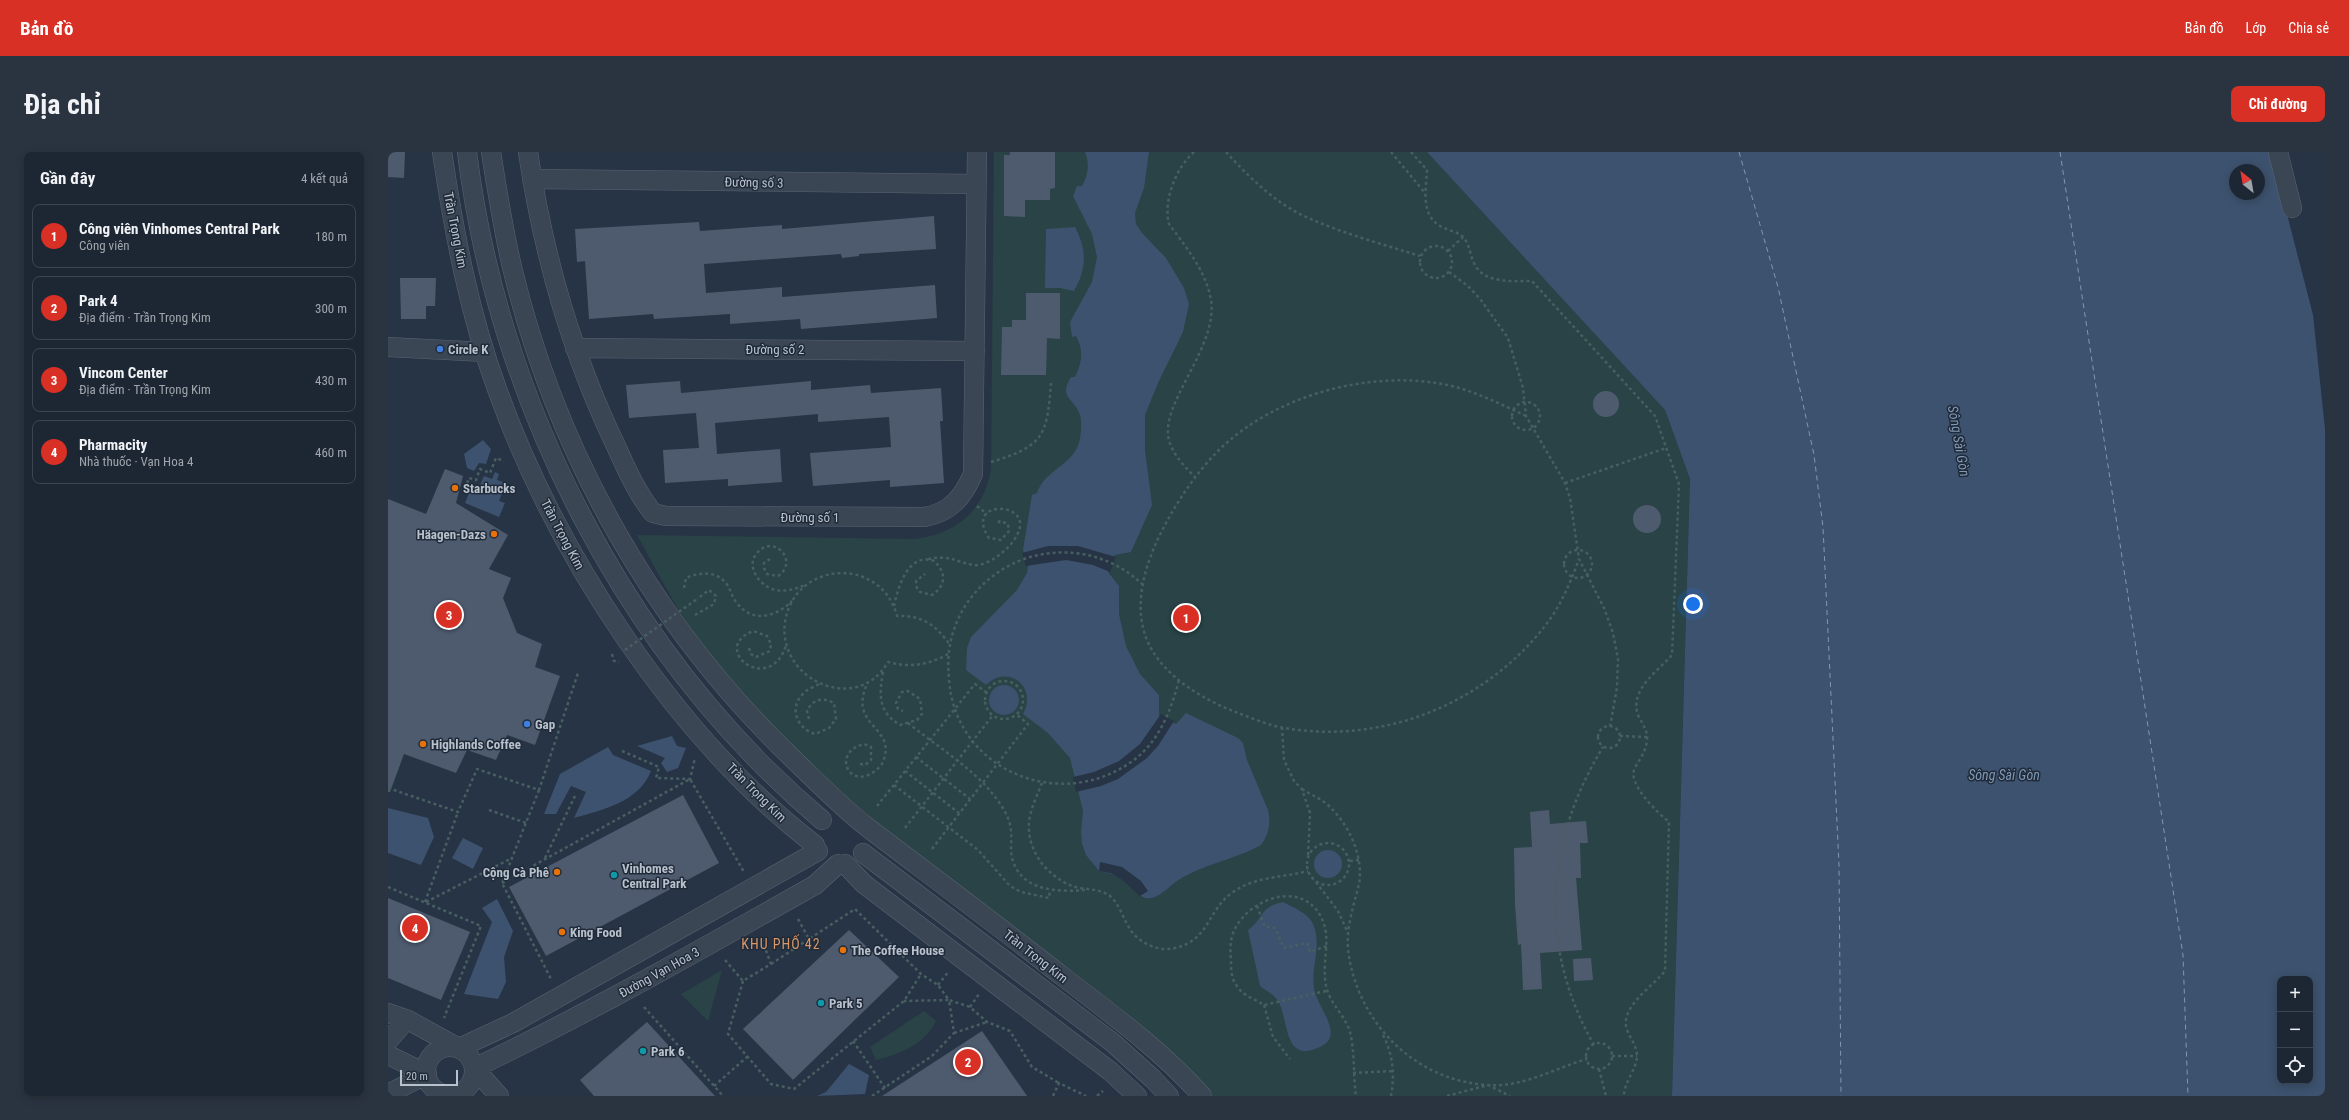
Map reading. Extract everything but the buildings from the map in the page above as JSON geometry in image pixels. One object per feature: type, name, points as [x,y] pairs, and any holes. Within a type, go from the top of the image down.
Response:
[{"type":"street","name":"Trần Trọng Kim","points":[[442,152],[461,257],[485,352],[517,439],[555,521],[586,576],[633,648],[697,729],[738,775],[768,805],[817,848],[823,857],[842,864],[864,884],[1110,1071],[1137,1096]]},
{"type":"street","name":"Trần Trọng Kim","points":[[467,152],[476,213],[502,323],[522,383],[546,440],[602,556],[628,597],[711,707],[756,758],[822,820]]},
{"type":"street","name":"Trần Trọng Kim","points":[[491,152],[512,268],[542,369],[563,423],[608,517],[663,607],[736,702],[857,818],[1144,1040],[1202,1096]]},
{"type":"street","points":[[528,152],[532,179],[553,277],[575,348]]},
{"type":"street","points":[[967,501],[973,474],[977,152]]},
{"type":"street","points":[[2278,152],[2292,208]]},
{"type":"street","name":"Đường số 3","points":[[532,179],[976,184]]},
{"type":"street","points":[[388,347],[485,352]]},
{"type":"street","name":"Đường số 2","points":[[575,348],[975,351]]},
{"type":"street","name":"Đường số 1","points":[[575,348],[594,401],[638,493],[653,513],[666,516],[924,517],[938,515],[967,501]]},
{"type":"street","points":[[474,1068],[470,1083],[465,1089],[447,1095],[432,1086],[427,1074],[430,1058],[436,1052],[443,1048],[459,1048],[512,1023],[817,848],[815,832],[822,820],[835,812],[857,818],[867,838],[863,853],[852,862],[842,864]]},
{"type":"street","name":"Trần Trọng Kim","points":[[863,853],[1112,1042],[1153,1079],[1169,1096]]},
{"type":"street","name":"Đường Vạn Hoa 3","points":[[474,1068],[525,1044],[802,893],[842,864]]},
{"type":"street","points":[[388,1013],[406,1020],[459,1048],[469,1056],[474,1068],[499,1096]]},
{"type":"street","points":[[388,1041],[406,1020]]},
{"type":"street","points":[[388,1055],[427,1074]]},
{"type":"street","points":[[388,1094],[427,1074]]},
{"type":"path","points":[[1194,152],[1181,167],[1174,180],[1166,213],[1169,224],[1206,281],[1211,301],[1211,325],[1168,421],[1169,440],[1178,459],[1195,477]]},
{"type":"path","points":[[1226,152],[1257,184],[1303,215],[1338,230],[1420,256]]},
{"type":"path","points":[[1391,152],[1425,194]]},
{"type":"path","points":[[1411,152],[1427,170],[1425,204],[1432,220],[1441,227],[1463,237],[1479,271],[1497,280],[1532,281],[1654,416],[1679,484],[1672,655],[1638,693],[1636,704],[1647,737],[1646,748],[1634,769],[1634,776],[1647,800],[1669,822],[1665,972],[1632,1006],[1627,1016],[1626,1026],[1635,1045],[1637,1056],[1625,1086],[1624,1096]]},
{"type":"path","points":[[1448,251],[1463,237]]},
{"type":"path","points":[[1432,246],[1444,247],[1448,251],[1453,261],[1449,272],[1439,278],[1429,277],[1421,270],[1420,256],[1427,248],[1432,246]]},
{"type":"path","points":[[1449,272],[1468,286],[1481,300],[1508,338],[1516,361],[1525,401],[1526,416],[1565,483],[1570,498],[1580,559],[1613,633],[1618,659],[1617,687],[1610,727]]},
{"type":"path","points":[[1526,416],[1490,398],[1454,387],[1420,382],[1386,381],[1344,386],[1308,396],[1275,411],[1247,428],[1219,450],[1195,477],[1159,536],[1148,562],[1143,585],[1140,614],[1148,642],[1154,655],[1179,680],[1225,708],[1282,727],[1316,732],[1346,732],[1378,727],[1438,710],[1468,695],[1498,673],[1528,646],[1549,620],[1580,559]]},
{"type":"path","points":[[987,463],[1022,452],[1041,435],[1048,419],[1051,383]]},
{"type":"path","points":[[1525,401],[1535,404],[1540,412],[1540,421],[1533,428],[1524,430],[1516,426],[1512,417],[1513,410],[1517,404],[1525,401]]},
{"type":"path","points":[[1565,483],[1666,448]]},
{"type":"path","points":[[465,489],[469,478],[476,480],[480,469],[490,473],[496,458],[506,462]]},
{"type":"path","points":[[967,501],[987,514]]},
{"type":"path","points":[[894,606],[901,579],[914,564],[928,559],[945,556],[978,565],[1002,552],[1019,533],[1018,520],[1009,509],[1003,508],[992,510],[987,514],[984,527],[986,533],[990,538],[1001,540],[1009,531],[1008,524],[1000,521],[997,524]]},
{"type":"path","points":[[770,559],[764,563],[764,568],[767,574],[778,576],[785,572],[787,566],[783,552],[779,548],[773,546],[764,547],[757,553],[752,562],[758,580],[774,590],[785,591],[807,584],[826,575],[838,573],[860,575],[880,586],[894,606],[897,616],[910,615],[921,618],[933,625],[950,645]]},
{"type":"path","points":[[1578,550],[1587,552],[1592,560],[1592,569],[1588,575],[1582,578],[1572,577],[1565,570],[1564,561],[1569,553],[1578,550]]},
{"type":"path","points":[[1143,585],[1121,568],[1097,557],[1058,552],[1034,556],[1009,566],[994,575],[969,599],[959,614],[949,653],[949,687],[955,709],[972,741],[996,764],[1016,775],[1042,783],[1060,784],[1090,780],[1105,776],[1135,759],[1157,735],[1172,707],[1179,680]]},
{"type":"path","points":[[924,574],[916,581],[916,588],[920,592],[932,595],[939,590],[944,579],[938,565],[928,559]]},
{"type":"path","points":[[684,588],[686,578],[704,572],[712,574],[721,578],[727,584],[736,603],[744,610],[754,615],[764,617],[784,609],[807,584]]},
{"type":"path","points":[[625,650],[709,590],[716,596],[714,604],[695,615]]},
{"type":"path","points":[[794,599],[785,622],[786,645],[795,664],[802,672],[819,684],[835,689],[867,684]]},
{"type":"path","points":[[749,648],[751,654],[756,657],[770,651],[771,644],[767,636],[753,631],[743,635],[737,644],[737,653],[742,663],[751,668],[763,668],[777,662],[786,645]]},
{"type":"path","points":[[860,764],[865,765],[871,760],[871,747],[864,744],[856,746],[848,752],[847,769],[853,775],[862,777],[871,774],[879,768],[884,759],[883,738],[864,714],[861,706],[861,696],[867,684],[883,670],[888,662],[913,666],[939,659],[949,653]]},
{"type":"path","points":[[883,670],[880,696],[883,709],[889,719],[900,724],[908,724],[917,720],[922,714],[920,699],[915,694],[908,691],[902,692],[897,698],[896,703],[898,709],[903,711]]},
{"type":"path","points":[[554,985],[502,883],[539,790],[578,673]]},
{"type":"path","points":[[1008,681],[1019,688],[1023,700],[1022,706],[1016,714],[1003,719],[993,716],[985,704],[986,692],[995,683],[1008,681]]},
{"type":"path","points":[[809,719],[807,711],[810,704],[819,699],[834,703],[836,719],[829,728],[815,734],[806,731],[799,725],[796,716],[798,702],[802,695],[819,684]]},
{"type":"path","points":[[877,806],[975,684],[986,692]]},
{"type":"path","points":[[932,849],[1028,724],[1016,714]]},
{"type":"path","points":[[905,828],[993,716]]},
{"type":"path","points":[[908,724],[983,782],[1008,817],[1011,829],[1012,858],[1016,868],[1031,883],[1041,889],[1050,890],[1088,889]]},
{"type":"path","points":[[1282,727],[1284,760],[1294,781],[1302,789],[1330,808],[1349,834],[1359,860],[1359,883],[1348,933],[1348,948],[1355,980],[1370,1016],[1382,1032],[1406,1053],[1442,1074],[1488,1085],[1510,1096]]},
{"type":"path","points":[[1610,727],[1616,729],[1620,736],[1616,745],[1610,748],[1603,747],[1598,741],[1599,734],[1603,728],[1610,727]]},
{"type":"path","points":[[1620,736],[1647,737]]},
{"type":"path","points":[[1594,1045],[1582,1024],[1572,998],[1561,959],[1556,924],[1556,895],[1561,846],[1569,817],[1580,789],[1603,747]]},
{"type":"path","points":[[622,751],[659,767],[656,778],[690,780]]},
{"type":"path","points":[[916,757],[970,799]]},
{"type":"path","points":[[425,902],[458,812],[477,769],[539,790]]},
{"type":"path","points":[[905,771],[959,813]]},
{"type":"path","points":[[502,883],[690,780]]},
{"type":"path","points":[[690,780],[748,879]]},
{"type":"path","points":[[1042,783],[1031,812],[1029,824],[1033,848],[1044,866],[1053,875],[1073,886],[1098,890],[1109,895],[1118,905],[1132,932],[1144,942],[1158,949],[1173,949],[1189,944],[1203,933],[1222,901],[1244,884],[1259,878],[1286,876],[1308,871]]},
{"type":"path","points":[[894,785],[978,850],[1010,886],[1021,892],[1049,898],[1050,890]]},
{"type":"path","points":[[388,788],[458,812]]},
{"type":"path","points":[[1302,789],[1310,813],[1308,871],[1338,911],[1348,933]]},
{"type":"path","points":[[544,860],[575,796]]},
{"type":"path","points":[[489,810],[526,823]]},
{"type":"path","points":[[1308,856],[1317,845],[1331,842],[1344,849],[1350,861],[1347,875],[1342,880],[1329,886],[1316,882]]},
{"type":"path","points":[[425,902],[512,858]]},
{"type":"path","points":[[1350,861],[1359,860]]},
{"type":"path","points":[[388,887],[481,926],[443,1020]]},
{"type":"path","points":[[1326,991],[1264,1005],[1241,992],[1233,980],[1231,970],[1231,943],[1233,932],[1238,923],[1257,906],[1280,895],[1289,894],[1308,902],[1320,915],[1324,922],[1327,946],[1324,970],[1326,991],[1349,1031],[1356,1096]]},
{"type":"path","points":[[1257,906],[1265,927],[1275,928],[1284,948],[1307,944],[1310,952],[1327,946]]},
{"type":"path","points":[[921,974],[904,1001],[794,1089],[771,1084],[728,1034],[743,981],[855,909],[921,974],[938,985],[949,1000],[954,1034]]},
{"type":"path","points":[[798,919],[809,939]]},
{"type":"path","points":[[762,940],[771,964]]},
{"type":"path","points":[[726,960],[743,981]]},
{"type":"path","points":[[904,1001],[949,1000],[970,1007],[986,1022],[1010,1031],[1032,1068],[1086,1096]]},
{"type":"path","points":[[1264,1005],[1273,1037],[1290,1059]]},
{"type":"path","points":[[644,1007],[723,1096]]},
{"type":"path","points":[[872,1096],[932,1056],[954,1034],[986,1022]]},
{"type":"path","points":[[1382,1032],[1392,1057],[1393,1071],[1391,1096]]},
{"type":"path","points":[[854,1041],[885,1088]]},
{"type":"path","points":[[1594,1045],[1606,1045],[1612,1056],[1606,1067],[1599,1069],[1591,1066],[1587,1059],[1588,1050],[1594,1045]]},
{"type":"path","points":[[1612,1056],[1637,1056]]},
{"type":"path","points":[[714,1086],[747,1057]]},
{"type":"path","points":[[1447,1096],[1488,1085],[1532,1078],[1587,1059]]},
{"type":"path","points":[[1599,1069],[1606,1096]]},
{"type":"path","points":[[1354,1073],[1393,1071]]},
{"type":"path","points":[[1053,1096],[1059,1083]]},
{"type":"green space","points":[[994,152],[1427,152],[1665,410],[1690,479],[1672,1096],[1212,1096],[900,840],[872,819],[818,773],[792,749],[744,698],[700,642],[675,603],[637,535],[916,539],[931,536],[956,525],[966,518],[982,497],[991,469]]},
{"type":"green space","points":[[722,970],[708,1021],[681,994]]},
{"type":"green space","points":[[924,1011],[936,1021],[925,1036],[910,1047],[894,1055],[876,1060],[870,1047]]},
{"type":"water","points":[[1085,152],[1149,152],[1144,188],[1135,213],[1136,224],[1142,233],[1166,258],[1184,288],[1189,304],[1183,332],[1158,383],[1145,415],[1145,450],[1152,505],[1131,552],[1115,555],[1108,572],[1119,586],[1119,614],[1126,646],[1140,674],[1159,695],[1159,716],[1176,724],[1186,713],[1238,738],[1243,743],[1247,760],[1268,810],[1269,819],[1268,833],[1261,845],[1240,855],[1197,870],[1177,881],[1158,896],[1149,898],[1141,896],[1132,886],[1120,878],[1099,871],[1086,855],[1082,844],[1081,832],[1083,811],[1070,758],[1048,733],[1023,714],[1027,704],[1027,695],[1024,687],[1011,677],[1003,676],[986,685],[966,670],[967,648],[971,637],[1017,590],[1027,573],[1028,566],[1023,550],[1032,495],[1037,493],[1046,478],[1072,455],[1077,448],[1080,439],[1080,415],[1068,398],[1066,390],[1067,384],[1071,377],[1075,377],[1081,362],[1079,341],[1076,336],[1072,337],[1070,322],[1092,282],[1097,257],[1092,234],[1073,196],[1077,186],[1082,186],[1086,178],[1088,165]]},
{"type":"water","name":"Sông Sài Gòn","points":[[1427,152],[2271,152],[2313,315],[2325,429],[2325,1096],[1672,1096],[1690,479],[1665,410]]},
{"type":"water","points":[[1075,227],[1082,243],[1084,259],[1078,283],[1074,291],[1060,288],[1045,288],[1046,229]]},
{"type":"water","points":[[483,440],[491,449],[486,464],[479,463],[474,471],[467,468],[464,454]]},
{"type":"water","points":[[495,472],[499,474],[497,480],[506,483],[499,501],[505,503],[499,517],[465,503],[471,488],[478,490],[484,476],[492,479]]},
{"type":"water","points":[[1004,685],[1015,689],[1019,700],[1015,711],[1004,715],[993,711],[989,700],[993,689]]},
{"type":"water","points":[[672,736],[677,746],[686,748],[678,768],[667,772],[661,763],[665,758],[637,746]]},
{"type":"water","points":[[608,747],[613,755],[651,771],[645,782],[638,790],[629,797],[608,808],[574,818],[586,792],[571,786],[556,814],[544,814],[560,774]]},
{"type":"water","points":[[388,808],[428,818],[434,837],[421,865],[388,853]]},
{"type":"water","points":[[463,838],[483,848],[473,869],[452,858]]},
{"type":"water","points":[[1328,850],[1338,854],[1342,864],[1338,874],[1328,878],[1318,874],[1314,864],[1318,854]]},
{"type":"water","points":[[497,899],[513,931],[504,957],[506,982],[498,999],[464,994],[492,922],[482,908]]},
{"type":"water","points":[[1283,902],[1301,911],[1312,921],[1316,935],[1317,943],[1313,976],[1315,992],[1328,1022],[1330,1036],[1327,1042],[1320,1047],[1308,1051],[1299,1050],[1293,1045],[1289,1038],[1278,1001],[1272,994],[1260,986],[1248,930],[1257,922],[1266,910],[1275,904]]},
{"type":"water","points":[[849,1064],[869,1075],[865,1094],[817,1096],[826,1092]]},
{"type":"pier","points":[[1048,546],[1078,546],[1116,557],[1110,572],[1093,565],[1066,560],[1026,566],[1022,553]]},
{"type":"pier","points":[[1161,714],[1174,721],[1158,746],[1147,758],[1118,779],[1101,786],[1076,792],[1073,777],[1094,772],[1119,761],[1140,744]]},
{"type":"pier","points":[[1100,862],[1122,867],[1141,881],[1148,891],[1140,896],[1121,879],[1110,873],[1099,871]]},
{"type":"ferry route","points":[[1739,152],[1778,287],[1814,455],[1823,527],[1839,865],[1841,1096]]},
{"type":"ferry route","points":[[2060,152],[2183,955],[2188,1096]]},
{"type":"place","name":"Circle K","points":[[440,349]]},
{"type":"place","name":"Starbucks","points":[[455,488]]},
{"type":"place","name":"Häagen-Dazs","points":[[494,534]]},
{"type":"place","name":"Vincom Center","points":[[449,615]]},
{"type":"place","name":"Công viên Vinhomes Central Park","points":[[1186,618]]},
{"type":"place","name":"Gap","points":[[527,724]]},
{"type":"place","name":"Highlands Coffee","points":[[423,744]]},
{"type":"place","name":"Cộng Cà Phê","points":[[557,872]]},
{"type":"place","name":"Vinhomes Central Park","points":[[614,875]]},
{"type":"place","name":"Pharmacity","points":[[415,928]]},
{"type":"place","name":"King Food","points":[[562,932]]},
{"type":"place","name":"The Coffee House","points":[[843,950]]},
{"type":"place","name":"Park 5","points":[[821,1003]]},
{"type":"place","name":"Park 6","points":[[643,1051]]},
{"type":"place","name":"Park 4","points":[[968,1062]]},
{"type":"district","name":"KHU PHỐ 42","points":[[781,944]]}]
